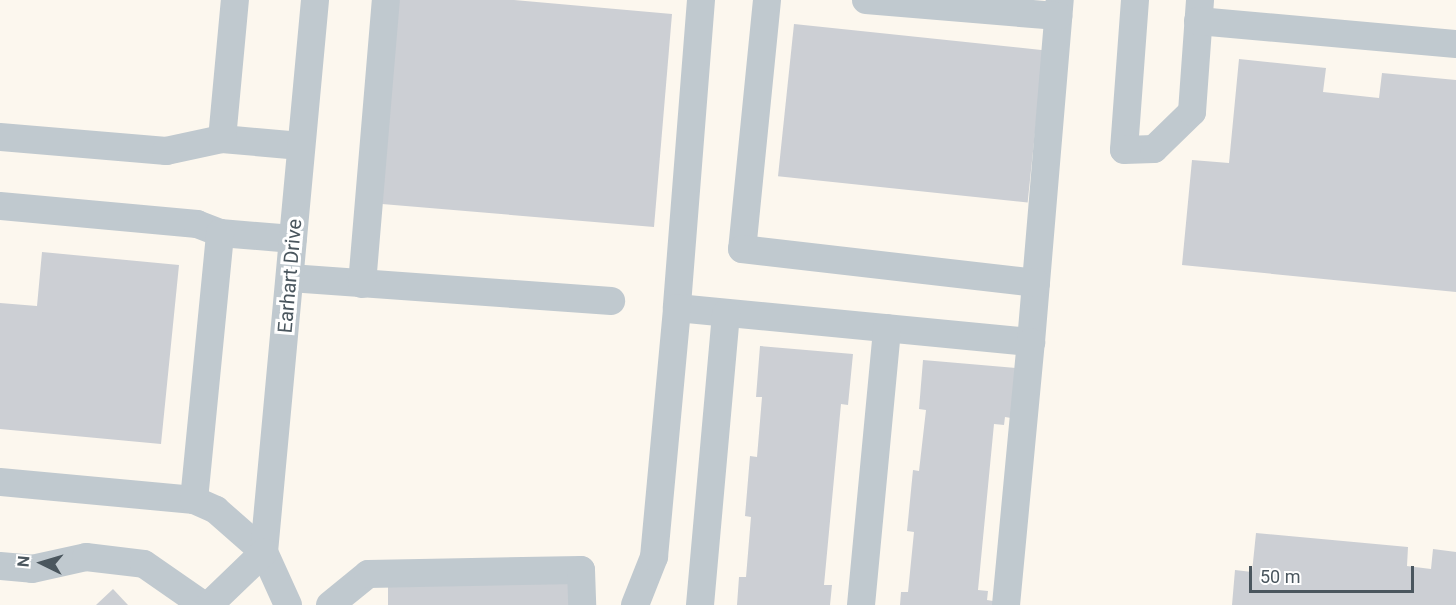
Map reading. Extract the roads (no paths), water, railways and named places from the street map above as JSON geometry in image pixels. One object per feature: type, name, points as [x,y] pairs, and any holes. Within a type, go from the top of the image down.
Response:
[{"type":"street","points":[[222,139],[235,0]]},
{"type":"street","name":"Earhart Drive","points":[[264,552],[315,0]]},
{"type":"street","points":[[362,284],[386,0]]},
{"type":"street","points":[[635,605],[654,557],[677,308],[701,0]]},
{"type":"street","points":[[767,0],[742,249],[1036,283]]},
{"type":"street","points":[[866,0],[1059,8],[1006,605]]},
{"type":"street","points":[[1135,0],[1124,150],[1154,149],[1191,112],[1199,10],[1456,44]]},
{"type":"street","points":[[0,137],[166,151],[222,139],[301,146]]},
{"type":"street","points":[[0,206],[196,224],[220,233],[293,239]]},
{"type":"street","points":[[195,500],[220,233]]},
{"type":"street","points":[[290,278],[611,301]]},
{"type":"street","points":[[677,308],[1031,342]]},
{"type":"street","points":[[700,605],[726,313]]},
{"type":"street","points":[[861,605],[887,328]]},
{"type":"street","points":[[0,482],[195,500],[216,510],[264,552],[288,605]]},
{"type":"street","points":[[209,605],[264,552]]},
{"type":"street","points":[[0,566],[32,569],[86,557],[144,564],[203,605]]},
{"type":"street","points":[[330,605],[368,574],[580,570],[582,605]]}]
